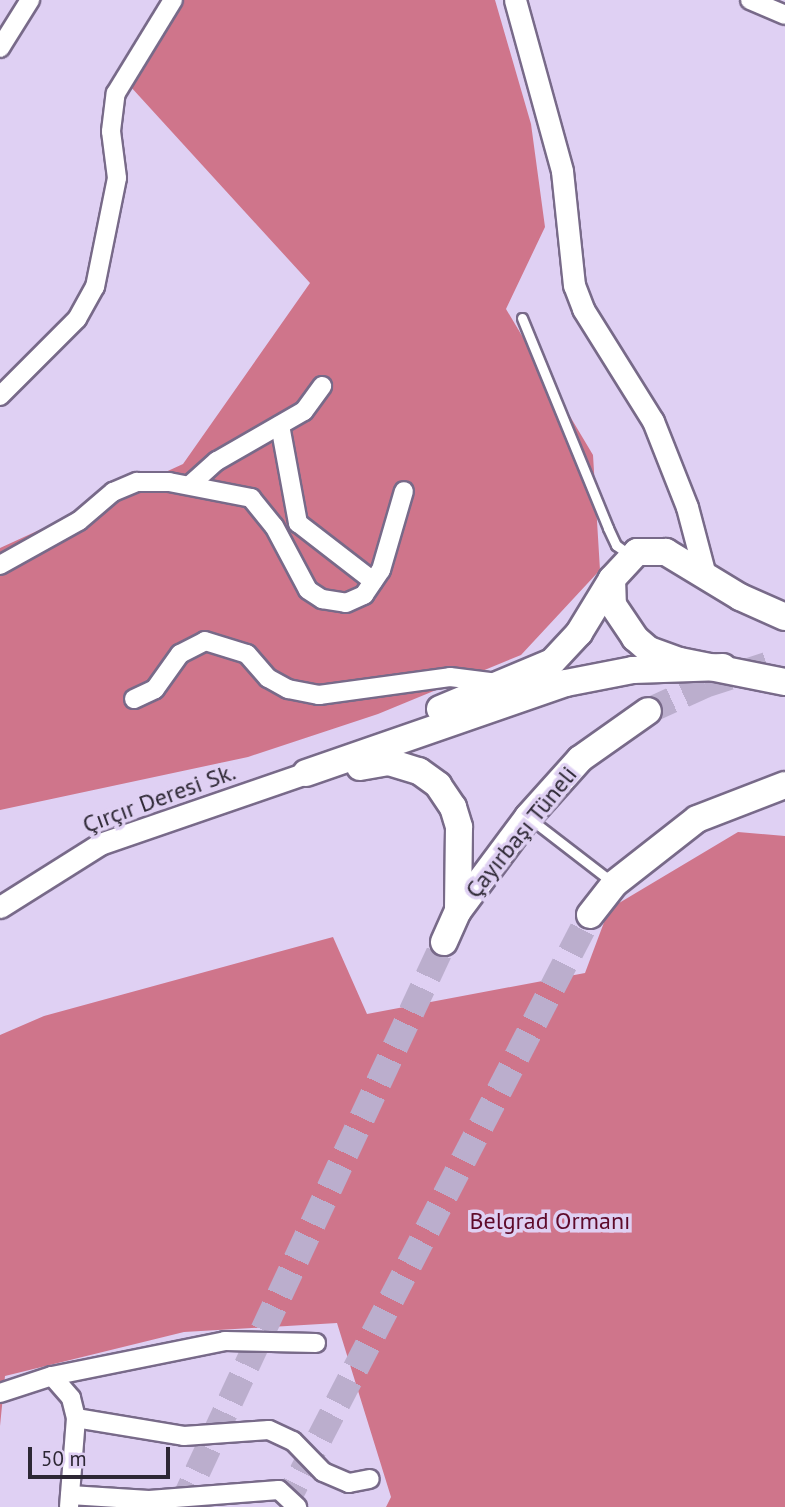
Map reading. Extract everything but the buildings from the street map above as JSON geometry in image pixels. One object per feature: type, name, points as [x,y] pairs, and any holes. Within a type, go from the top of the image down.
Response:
[{"type":"main road","points":[[306,773],[367,738],[552,662],[579,632],[611,579],[632,556],[653,549],[666,552],[785,617]]},
{"type":"main road","points":[[611,579],[614,605],[635,638],[649,650],[680,661],[723,667]]},
{"type":"main road","points":[[306,773],[566,683],[668,667],[782,668]]},
{"type":"main road","name":"Çayırbaşı Tüneli","points":[[444,942],[458,911],[528,817],[580,759],[648,711]]},
{"type":"main road","points":[[306,773],[389,762],[419,771],[438,785],[453,807],[459,827],[458,911]]},
{"type":"main road","points":[[590,915],[614,884],[697,819],[785,785]]},
{"type":"street","points":[[0,48],[30,0]]},
{"type":"street","points":[[0,396],[77,319],[95,287],[117,178],[111,131],[116,93],[173,0]]},
{"type":"street","points":[[515,0],[562,171],[574,285],[583,309],[653,421],[687,507],[705,575]]},
{"type":"street","points":[[750,0],[785,15]]},
{"type":"street","points":[[190,485],[216,461],[304,411],[322,386]]},
{"type":"street","points":[[280,425],[299,523],[373,581]]},
{"type":"street","points":[[0,565],[79,521],[113,492],[137,482],[190,485],[251,498],[274,526],[308,590],[322,599],[346,603],[364,595],[373,581],[396,529],[404,491]]},
{"type":"street","points":[[134,699],[155,689],[180,654],[205,641],[247,654],[268,678],[288,689],[319,695],[450,677],[502,684]]},
{"type":"street","name":"Çırçır Deresi Sk.","points":[[0,906],[87,850],[306,773]]},
{"type":"street","points":[[0,1393],[52,1376],[225,1340],[316,1343]]},
{"type":"street","points":[[52,1376],[71,1398],[76,1418],[70,1501],[149,1500],[279,1490],[297,1507]]},
{"type":"street","points":[[76,1418],[184,1436],[270,1430],[293,1441],[323,1472],[349,1483],[370,1479]]},
{"type":"lane","points":[[522,318],[616,545],[632,556]]},
{"type":"lane","points":[[528,817],[614,884]]},
{"type":"green space","points":[[161,0],[495,0],[531,124],[545,227],[506,309],[593,455],[600,570],[521,655],[378,714],[248,757],[0,810],[0,548],[183,464],[310,283],[130,86],[144,32]]},
{"type":"green space","name":"Belgrad Ormanı","points":[[738,832],[785,836],[785,1507],[386,1507],[391,1497],[337,1323],[184,1332],[5,1376],[0,1426],[0,1035],[44,1016],[333,937],[367,1014],[585,973],[609,909]]},
{"type":"tunnel","points":[[648,711],[705,685],[776,662]]},
{"type":"tunnel","points":[[284,1507],[590,915]]},
{"type":"tunnel","points":[[181,1507],[444,942]]}]
